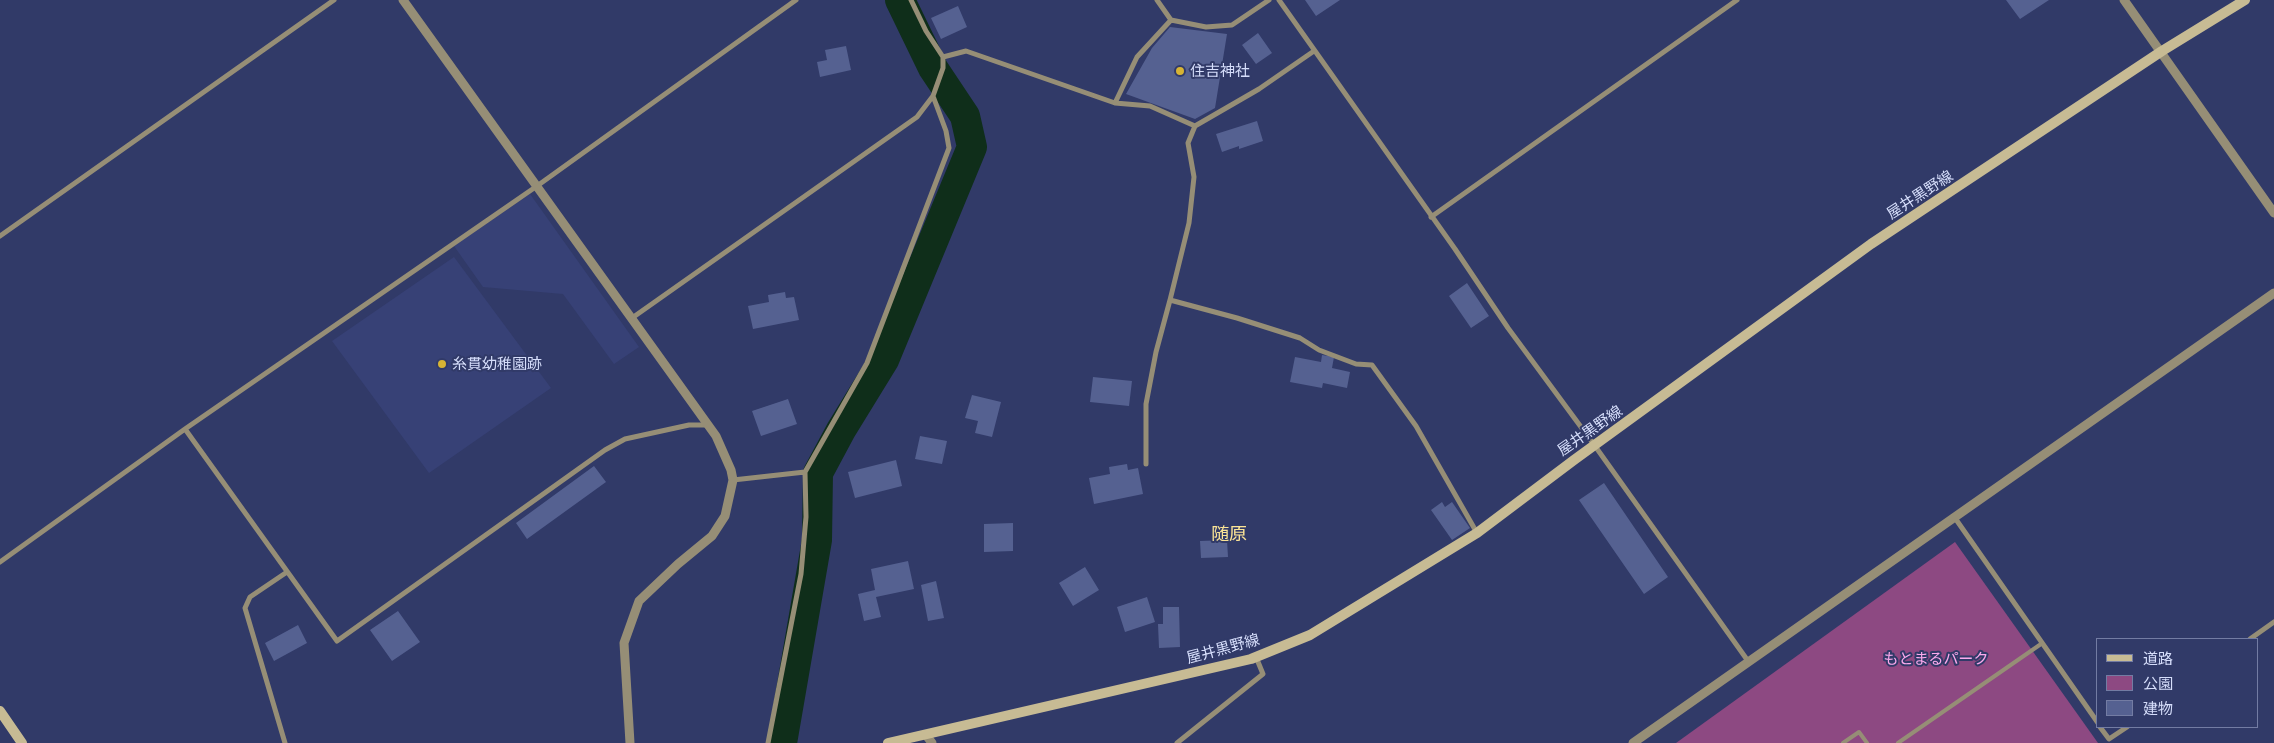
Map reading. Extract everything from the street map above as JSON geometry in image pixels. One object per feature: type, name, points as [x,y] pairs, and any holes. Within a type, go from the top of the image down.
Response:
[{"type":"main road","name":"屋井黒野線","points":[[888,743],[929,739],[1256,657],[1310,636],[1477,533],[1871,244],[2162,51],[2245,0]]},
{"type":"main road","points":[[0,711],[22,743]]},
{"type":"street","points":[[0,236],[334,0]]},
{"type":"street","points":[[404,0],[716,436],[732,470],[733,480],[725,516],[712,536],[678,564],[639,601],[624,643],[630,743]]},
{"type":"street","points":[[0,562],[186,429],[536,186],[796,0]]},
{"type":"street","points":[[632,318],[917,117],[933,96],[944,68],[943,57],[926,31],[912,0]]},
{"type":"street","points":[[1157,0],[1171,20],[1206,27],[1232,24],[1269,0]]},
{"type":"street","points":[[1279,0],[1508,328],[1595,446],[1748,661]]},
{"type":"street","points":[[1431,217],[1738,0]]},
{"type":"street","points":[[2124,0],[2162,51],[2274,213]]},
{"type":"street","points":[[1115,103],[1137,57],[1171,20]]},
{"type":"street","points":[[943,57],[966,51],[1115,103],[1150,106],[1195,126]]},
{"type":"street","points":[[1146,464],[1146,404],[1156,352],[1189,223],[1194,177],[1188,143],[1195,126],[1259,89],[1314,51]]},
{"type":"street","points":[[768,743],[780,692],[801,574],[806,517],[805,472],[867,363],[949,148],[946,130],[933,96]]},
{"type":"street","points":[[1633,743],[2274,293]]},
{"type":"street","points":[[1170,300],[1237,318],[1300,338],[1319,350],[1356,364],[1372,365],[1416,426],[1477,533]]},
{"type":"street","points":[[186,429],[338,641],[605,450],[625,439],[689,426],[708,425]]},
{"type":"street","points":[[733,480],[805,472]]},
{"type":"street","points":[[1955,518],[2041,644],[2096,720]]},
{"type":"street","points":[[285,743],[244,608],[250,597],[287,572]]},
{"type":"street","points":[[2251,638],[2274,622]]},
{"type":"street","points":[[1177,743],[1263,674],[1256,657]]},
{"type":"street","points":[[2101,728],[2109,739],[2126,728]]},
{"type":"lane","points":[[1898,743],[2041,644]]},
{"type":"lane","points":[[1843,743],[1860,732],[1867,743]]},
{"type":"shaded area","points":[[530,194],[639,347],[614,364],[563,294],[483,287],[454,246]]},
{"type":"shaded area","name":"糸貫幼稚園跡","points":[[454,257],[551,388],[429,473],[332,341]]},
{"type":"green space","name":"もとまるパーク","points":[[1955,542],[2098,743],[1676,743]]},
{"type":"building","points":[[1305,0],[1340,0],[1316,16]]},
{"type":"building","points":[[2006,0],[2049,0],[2020,19]]},
{"type":"building","points":[[958,6],[967,27],[941,39],[931,18]]},
{"type":"building","name":"住吉神社","points":[[1170,27],[1227,34],[1215,108],[1195,119],[1126,94],[1152,48]]},
{"type":"building","points":[[1258,33],[1272,53],[1256,64],[1242,45]]},
{"type":"building","points":[[846,46],[851,70],[820,77],[817,62],[827,60],[825,50]]},
{"type":"building","points":[[1257,121],[1263,141],[1239,149],[1239,146],[1222,152],[1216,134]]},
{"type":"building","points":[[1467,283],[1489,316],[1471,328],[1449,296]]},
{"type":"building","points":[[785,292],[786,298],[794,297],[799,320],[753,329],[748,306],[769,302],[768,295]]},
{"type":"building","points":[[1322,355],[1334,357],[1332,368],[1350,372],[1347,388],[1323,383],[1322,388],[1290,382],[1295,357],[1321,362]]},
{"type":"building","points":[[1093,377],[1132,381],[1129,406],[1090,402]]},
{"type":"building","points":[[972,395],[1001,402],[992,437],[975,433],[978,421],[965,418]]},
{"type":"building","points":[[788,399],[797,424],[761,436],[752,411]]},
{"type":"building","points":[[920,436],[947,441],[942,464],[915,459]]},
{"type":"building","points":[[896,460],[902,486],[855,498],[848,472]]},
{"type":"building","points":[[1127,464],[1128,470],[1138,468],[1143,494],[1094,504],[1089,478],[1110,474],[1109,467]]},
{"type":"building","points":[[594,466],[606,482],[527,539],[516,523]]},
{"type":"building","points":[[1604,483],[1668,577],[1644,594],[1579,500]]},
{"type":"building","points":[[1442,502],[1445,507],[1452,502],[1470,528],[1452,540],[1431,510]]},
{"type":"building","points":[[1013,523],[1013,551],[984,552],[984,524]]},
{"type":"building","points":[[1227,540],[1228,557],[1201,558],[1200,541]]},
{"type":"building","points":[[908,561],[914,589],[876,597],[881,617],[864,621],[858,594],[875,590],[871,569]]},
{"type":"building","points":[[1085,567],[1099,590],[1073,606],[1059,583]]},
{"type":"building","points":[[936,581],[944,618],[928,621],[921,585]]},
{"type":"building","points":[[1147,597],[1155,622],[1125,632],[1117,607]]},
{"type":"building","points":[[1163,607],[1179,607],[1180,647],[1159,648],[1158,624],[1163,624]]},
{"type":"building","points":[[398,611],[420,642],[392,661],[370,630]]},
{"type":"building","points":[[298,625],[307,643],[274,661],[265,643]]},
{"type":"waterway","points":[[782,743],[817,540],[818,473],[841,430],[884,360],[972,147],[965,116],[933,68],[900,0]]},
{"type":"place","name":"住吉神社","points":[[1180,71]]},
{"type":"place","name":"糸貫幼稚園跡","points":[[442,364]]},
{"type":"district","name":"随原","points":[[1229,534]]}]
